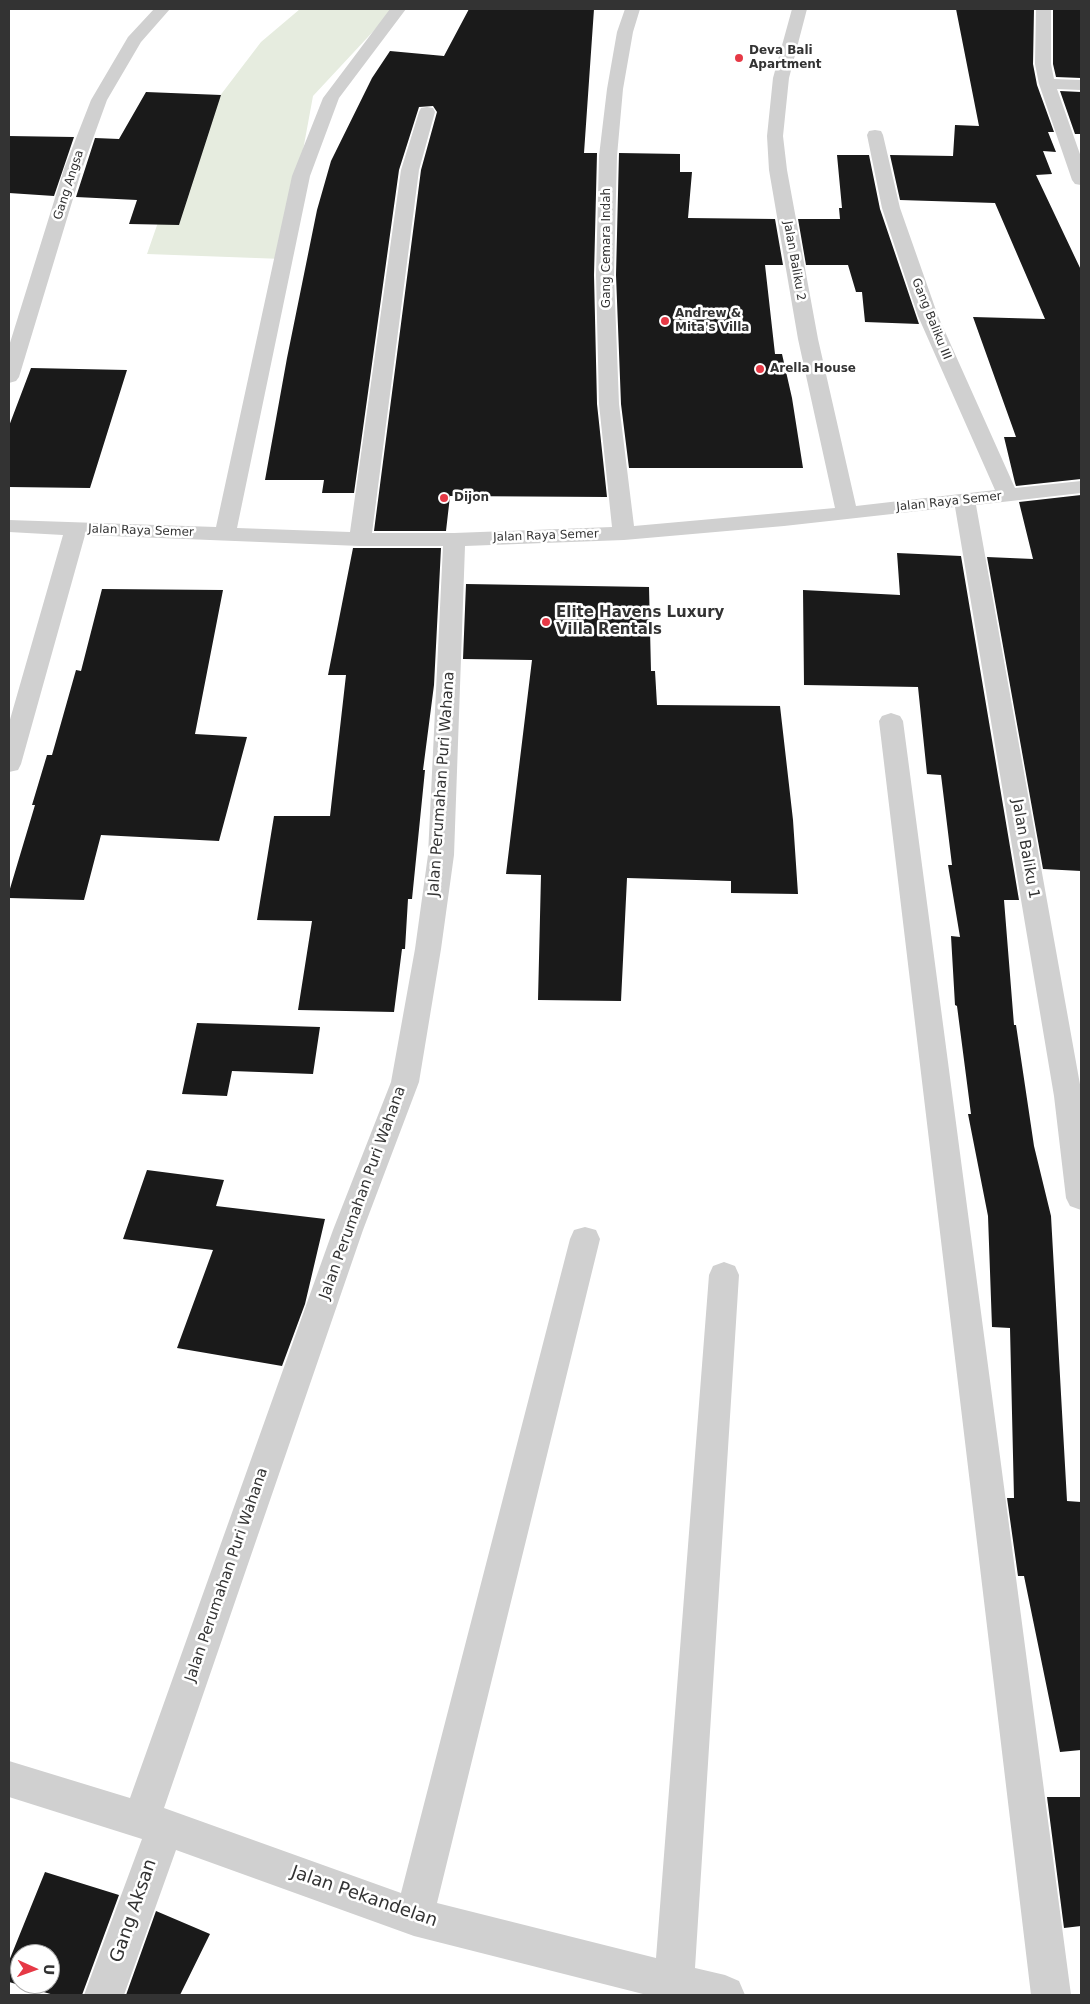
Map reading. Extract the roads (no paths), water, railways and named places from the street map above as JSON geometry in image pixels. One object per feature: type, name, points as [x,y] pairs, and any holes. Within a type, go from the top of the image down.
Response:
[{"type":"street","name":"Gang Angsa","points":[[9,377],[73,169],[99,100],[134,40],[162,9]]},
{"type":"street","points":[[225,534],[301,176],[331,98],[398,9]]},
{"type":"street","name":"Gang Cemara Indah","points":[[624,532],[610,404],[606,305],[608,156],[615,89],[625,32],[632,9]]},
{"type":"street","name":"Jalan Baliku 2","points":[[799,9],[781,78],[775,136],[778,170],[808,339],[847,513]]},
{"type":"street","points":[[1043,9],[1043,64],[1047,84],[1081,180]]},
{"type":"street","points":[[1047,84],[1081,85]]},
{"type":"street","points":[[360,539],[410,170],[428,112]]},
{"type":"street","name":"Gang Baliku III","points":[[875,135],[891,208],[928,316],[1008,496]]},
{"type":"street","name":"Jalan Raya Semer","points":[[9,526],[360,539],[454,540],[624,532],[784,520],[1081,487]]},
{"type":"street","name":"Jalan Baliku 1","points":[[965,501],[1068,1096],[1081,1198]]},
{"type":"street","points":[[9,764],[76,528]]},
{"type":"street","name":"Jalan Perumahan Puri Wahana","points":[[153,1823],[348,1230],[405,1082],[428,949],[441,855],[448,746],[454,540]]},
{"type":"street","points":[[891,721],[1051,1995]]},
{"type":"street","points":[[414,1917],[585,1239]]},
{"type":"street","points":[[674,1983],[724,1275]]},
{"type":"street","name":"Jalan Pekandelan","points":[[9,1779],[153,1823],[414,1917],[725,1995]]},
{"type":"street","name":"Gang Aksan","points":[[104,1995],[153,1823]]},
{"type":"place","name":"Deva Bali Apartment","points":[[739,58]]},
{"type":"place","name":"Andrew & Mita's Villa","points":[[665,321]]},
{"type":"place","name":"Arella House","points":[[760,369]]},
{"type":"place","name":"Dijon","points":[[444,498]]},
{"type":"place","name":"Elite Havens Luxury Villa Rentals","points":[[546,622]]}]
